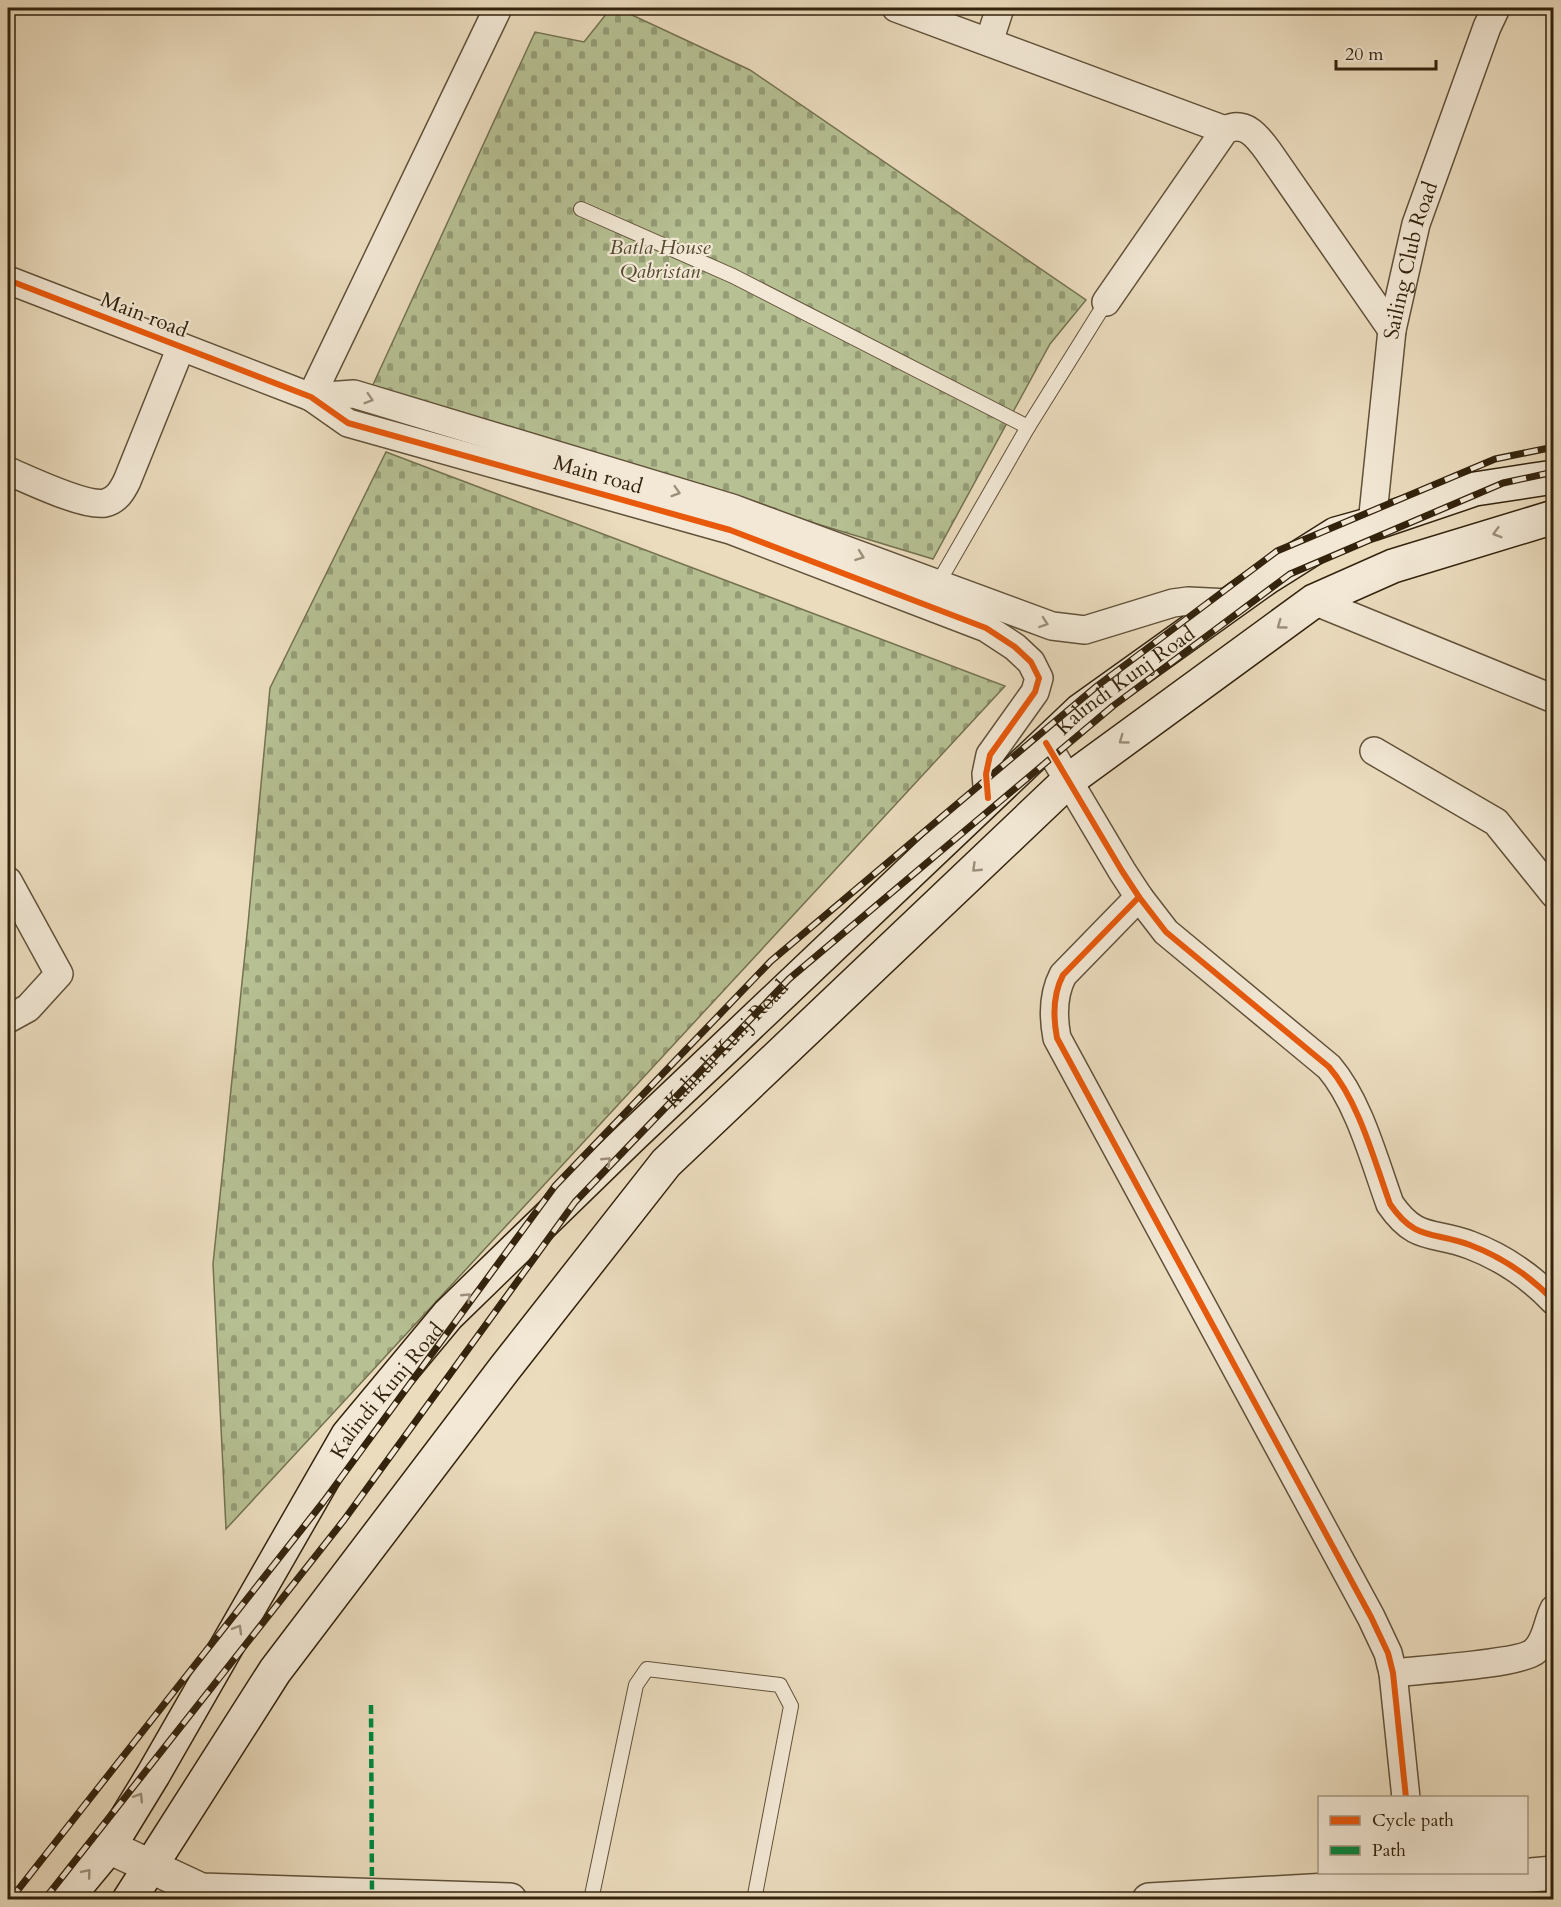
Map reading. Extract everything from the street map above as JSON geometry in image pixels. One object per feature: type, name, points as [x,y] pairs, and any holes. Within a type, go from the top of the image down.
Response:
[{"type":"main road","name":"Kalindi Kunj Road","points":[[65,1899],[109,1847],[153,1775],[348,1435],[448,1315],[630,1138],[1080,711],[1230,603],[1336,534],[1475,489],[1554,477]]},
{"type":"main road","name":"Kalindi Kunj Road","points":[[129,1899],[274,1671],[505,1368],[666,1163],[1069,780],[1314,601],[1393,566],[1554,517]]},
{"type":"main road","points":[[109,1847],[201,1890],[510,1899]]},
{"type":"main road","points":[[1149,1899],[1322,1895],[1415,1879],[1554,1873]]},
{"type":"street","points":[[498,8],[311,397],[354,394],[732,508],[1052,626],[1085,630],[1173,603],[1188,601],[1230,603]]},
{"type":"street","points":[[896,8],[1225,130]]},
{"type":"street","points":[[989,42],[1000,8]]},
{"type":"street","name":"Sailing Club Road","points":[[1372,524],[1392,330],[1416,224],[1487,27],[1496,8]]},
{"type":"street","points":[[1106,302],[1225,130],[1245,127],[1260,141],[1392,330]]},
{"type":"street","name":"Main road","points":[[8,280],[311,397],[348,423],[730,530],[986,628],[1015,647],[1031,662],[1039,678],[1035,692],[990,755],[986,774],[988,798]]},
{"type":"street","points":[[8,471],[86,502],[106,503],[116,498],[128,481],[181,347]]},
{"type":"street","points":[[1314,601],[1554,699]]},
{"type":"street","points":[[1046,743],[1139,897],[1166,932],[1329,1067],[1340,1080],[1352,1102],[1390,1204],[1400,1218],[1410,1227],[1425,1234],[1467,1244],[1494,1255],[1537,1283],[1554,1301]]},
{"type":"street","points":[[1374,752],[1496,822],[1554,894]]},
{"type":"street","points":[[8,881],[59,974],[28,1008],[8,1019]]},
{"type":"street","points":[[1139,897],[1063,975],[1056,987],[1054,1017],[1056,1038],[1371,1617],[1388,1653],[1393,1673],[1406,1796]]},
{"type":"street","points":[[1393,1673],[1503,1661],[1530,1654],[1543,1640],[1554,1609]]},
{"type":"lane","points":[[581,209],[733,276],[1028,427]]},
{"type":"lane","points":[[937,585],[1028,427],[1106,302]]},
{"type":"lane","points":[[591,1899],[636,1685],[647,1669],[780,1685],[791,1706],[754,1899]]},
{"type":"green space","name":"Batla House Qabristan","points":[[611,8],[617,8],[750,70],[1086,300],[1050,344],[933,559],[371,389],[535,32],[584,42]]},
{"type":"green space","points":[[386,452],[1005,686],[226,1529],[213,1264],[270,688]]},
{"type":"railway","points":[[10,1900],[324,1501],[555,1186],[771,961],[1097,686],[1277,551],[1495,459],[1554,447]]},
{"type":"railway","points":[[44,1900],[344,1520],[575,1202],[789,979],[1113,706],[1290,574],[1503,483],[1554,472]]},
{"type":"marked path","points":[[371,1705],[372,1895]]},
{"type":"cycle path","points":[[8,280],[311,397],[348,423],[730,530],[986,628],[1015,647],[1031,662],[1039,678],[1035,692],[990,755],[986,774],[988,798]]},
{"type":"cycle path","points":[[1046,743],[1122,871],[1166,932],[1329,1067],[1340,1081],[1365,1132],[1390,1204],[1399,1216],[1426,1234],[1470,1245],[1504,1261],[1525,1275],[1554,1301]]},
{"type":"cycle path","points":[[1139,897],[1063,975],[1057,990],[1055,1006],[1057,1038],[1371,1617],[1388,1653],[1393,1673],[1406,1796]]}]
